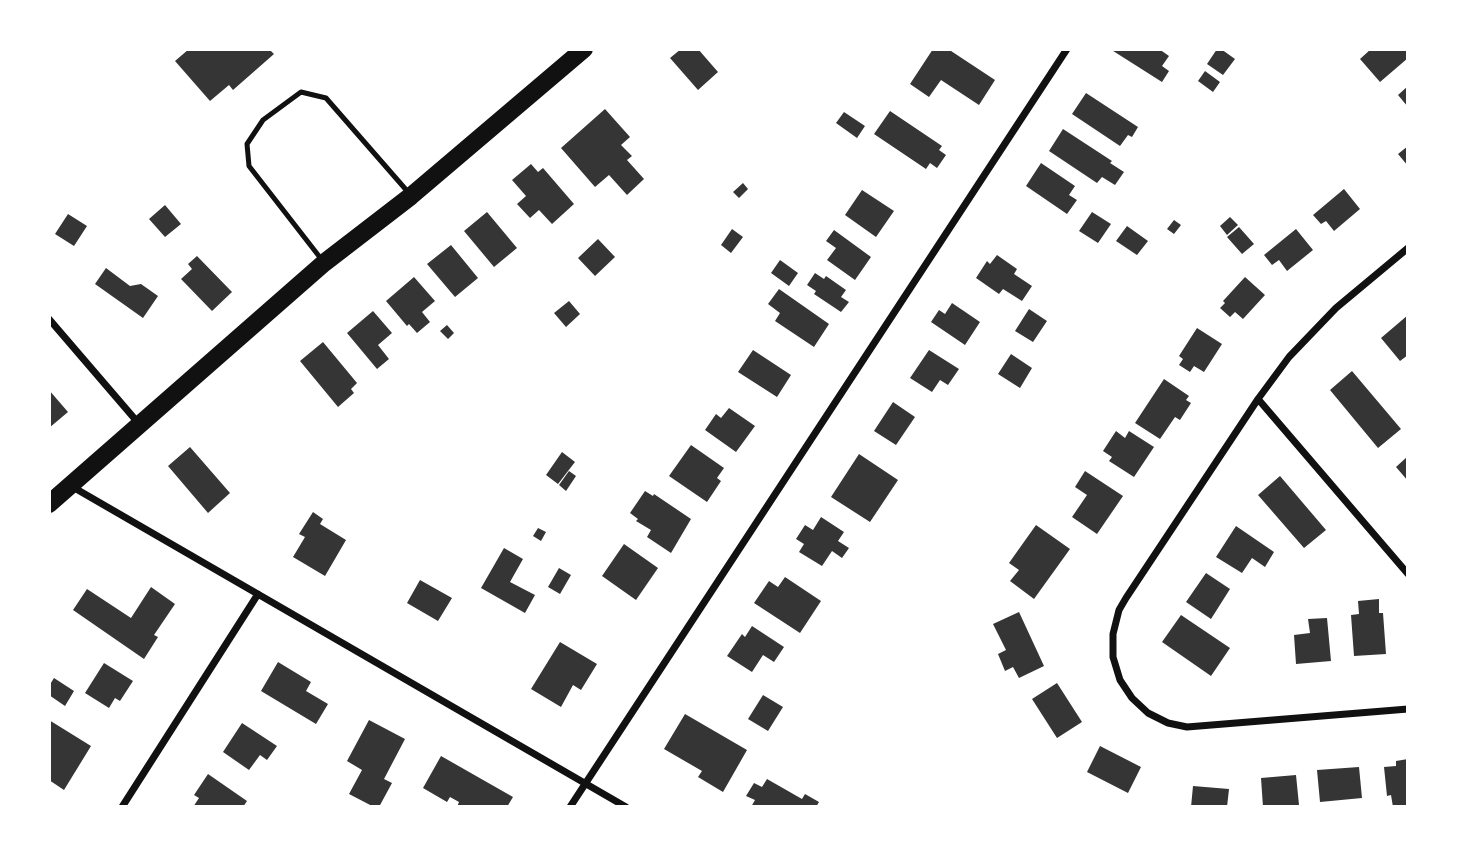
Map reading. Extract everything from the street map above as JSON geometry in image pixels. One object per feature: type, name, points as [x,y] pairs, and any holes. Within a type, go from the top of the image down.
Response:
[{"type":"main road","points":[[49,504],[324,263],[411,196],[584,49]]},
{"type":"street","points":[[570,807],[1067,49]]},
{"type":"street","points":[[1408,248],[1336,308],[1289,357],[1258,398],[1119,610],[1113,634],[1113,657],[1120,680],[1132,698],[1148,713],[1168,723],[1187,727],[1408,709]]},
{"type":"street","points":[[49,319],[141,425]]},
{"type":"street","points":[[1258,398],[1408,574]]},
{"type":"street","points":[[70,486],[626,807]]},
{"type":"street","points":[[122,807],[257,594]]},
{"type":"lane","points":[[324,263],[249,166],[247,144],[263,120],[301,92],[326,98],[411,196]]},
{"type":"building","points":[[189,49],[269,49],[274,54],[233,90],[229,85],[210,101],[175,61]]},
{"type":"building","points":[[681,49],[698,49],[718,72],[698,90],[670,58]]},
{"type":"building","points":[[933,49],[948,49],[995,80],[979,105],[941,80],[929,97],[910,84]]},
{"type":"building","points":[[1110,49],[1159,49],[1169,56],[1162,66],[1169,71],[1162,82]]},
{"type":"building","points":[[1217,49],[1235,59],[1223,75],[1207,64]]},
{"type":"building","points":[[1371,49],[1408,49],[1408,58],[1380,82],[1360,59]]},
{"type":"building","points":[[1205,71],[1220,82],[1213,92],[1198,81]]},
{"type":"building","points":[[1408,86],[1408,107],[1398,95]]},
{"type":"building","points":[[1086,93],[1138,127],[1132,137],[1128,135],[1120,146],[1072,114]]},
{"type":"building","points":[[605,109],[630,137],[621,145],[632,156],[627,160],[644,179],[627,195],[609,175],[595,187],[561,148]]},
{"type":"building","points":[[890,111],[942,146],[939,150],[946,155],[937,168],[930,163],[926,169],[874,134]]},
{"type":"building","points":[[844,112],[865,126],[857,138],[836,123]]},
{"type":"building","points":[[1063,129],[1124,172],[1115,185],[1102,177],[1097,183],[1049,151]]},
{"type":"building","points":[[1408,146],[1408,166],[1398,154]]},
{"type":"building","points":[[1041,163],[1075,186],[1069,195],[1077,200],[1067,214],[1026,186]]},
{"type":"building","points":[[531,164],[538,172],[543,168],[574,204],[552,224],[539,210],[530,218],[517,204],[526,196],[512,180]]},
{"type":"building","points":[[743,183],[748,189],[739,198],[733,192]]},
{"type":"building","points":[[1344,189],[1360,209],[1334,231],[1326,221],[1321,224],[1313,215]]},
{"type":"building","points":[[862,190],[894,211],[876,237],[845,215]]},
{"type":"building","points":[[165,205],[181,224],[165,237],[149,219]]},
{"type":"building","points":[[487,212],[517,248],[494,267],[464,231]]},
{"type":"building","points":[[1092,212],[1111,224],[1098,243],[1079,231]]},
{"type":"building","points":[[68,214],[87,226],[74,246],[55,234]]},
{"type":"building","points":[[1230,217],[1238,225],[1227,235],[1220,226]]},
{"type":"building","points":[[1174,220],[1181,225],[1174,234],[1167,229]]},
{"type":"building","points":[[1127,226],[1148,241],[1137,255],[1116,241]]},
{"type":"building","points":[[1239,227],[1254,244],[1242,254],[1227,237]]},
{"type":"building","points":[[732,229],[743,237],[731,253],[721,245]]},
{"type":"building","points":[[1296,229],[1313,250],[1287,271],[1279,260],[1272,265],[1264,255]]},
{"type":"building","points":[[834,230],[871,257],[855,280],[827,260],[836,248],[826,241]]},
{"type":"building","points":[[598,239],[615,257],[595,276],[578,258]]},
{"type":"building","points":[[451,245],[478,278],[455,297],[427,264]]},
{"type":"building","points":[[997,255],[1017,269],[1014,274],[1032,286],[1022,301],[1003,289],[999,294],[976,278],[987,261],[990,264]]},
{"type":"building","points":[[197,256],[232,292],[212,311],[181,279],[192,269],[188,264]]},
{"type":"building","points":[[780,260],[798,273],[789,286],[771,273]]},
{"type":"building","points":[[106,268],[130,286],[141,284],[158,296],[143,318],[95,284]]},
{"type":"building","points":[[815,273],[824,279],[826,276],[846,290],[841,297],[849,302],[841,312],[814,294],[816,291],[807,285]]},
{"type":"building","points":[[414,277],[435,301],[422,312],[430,322],[417,333],[409,324],[407,326],[386,301]]},
{"type":"building","points":[[1245,277],[1265,295],[1243,319],[1235,312],[1230,317],[1220,308]]},
{"type":"building","points":[[779,289],[829,324],[814,347],[775,321],[780,313],[768,304]]},
{"type":"building","points":[[569,301],[580,314],[566,327],[554,313]]},
{"type":"building","points":[[952,303],[980,322],[965,345],[931,322],[939,310],[945,314]]},
{"type":"building","points":[[1029,309],[1047,321],[1033,342],[1015,331]]},
{"type":"building","points":[[373,311],[392,333],[378,345],[389,359],[377,369],[347,333]]},
{"type":"building","points":[[1408,315],[1408,355],[1400,361],[1381,338]]},
{"type":"building","points":[[447,325],[454,333],[448,339],[440,331]]},
{"type":"building","points":[[1197,328],[1222,344],[1204,372],[1194,366],[1190,372],[1179,365],[1183,359],[1179,356]]},
{"type":"building","points":[[323,342],[357,383],[351,389],[354,393],[338,407],[300,361]]},
{"type":"building","points":[[753,350],[791,375],[777,397],[738,372]]},
{"type":"building","points":[[929,350],[959,369],[948,385],[940,380],[932,392],[910,378]]},
{"type":"building","points":[[1011,354],[1032,368],[1020,388],[998,374]]},
{"type":"building","points":[[1352,371],[1401,429],[1378,448],[1330,390]]},
{"type":"building","points":[[1164,379],[1189,396],[1186,400],[1191,403],[1180,420],[1175,417],[1160,439],[1135,423]]},
{"type":"building","points":[[49,390],[68,412],[49,428]]},
{"type":"building","points":[[893,402],[915,417],[896,445],[874,431]]},
{"type":"building","points":[[729,408],[755,426],[736,452],[705,430],[716,414],[721,418]]},
{"type":"building","points":[[1116,431],[1125,438],[1129,431],[1154,447],[1134,477],[1109,461],[1112,457],[1103,451]]},
{"type":"building","points":[[691,445],[724,468],[717,478],[721,481],[707,502],[669,476]]},
{"type":"building","points":[[190,447],[230,493],[208,513],[168,466]]},
{"type":"building","points":[[562,452],[575,462],[558,484],[546,475]]},
{"type":"building","points":[[859,454],[898,480],[870,522],[831,497]]},
{"type":"building","points":[[1408,456],[1408,481],[1396,467]]},
{"type":"building","points":[[569,471],[576,476],[566,491],[559,485]]},
{"type":"building","points":[[1085,471],[1123,496],[1097,534],[1072,517],[1087,495],[1075,487]]},
{"type":"building","points":[[1280,476],[1326,530],[1304,548],[1258,495]]},
{"type":"building","points":[[645,491],[653,496],[654,494],[691,519],[671,553],[647,537],[651,530],[636,521],[638,519],[630,513]]},
{"type":"building","points":[[313,512],[323,519],[320,524],[346,540],[325,576],[293,557],[305,537],[299,534]]},
{"type":"building","points":[[821,517],[844,532],[838,541],[849,548],[842,558],[832,551],[822,566],[799,552],[804,544],[796,539],[805,525],[813,530]]},
{"type":"building","points":[[1036,525],[1070,549],[1034,599],[1010,581],[1019,570],[1009,563]]},
{"type":"building","points":[[1236,526],[1274,552],[1265,567],[1252,558],[1242,573],[1216,557]]},
{"type":"building","points":[[538,528],[546,532],[541,541],[533,536]]},
{"type":"building","points":[[624,544],[658,568],[636,600],[602,576]]},
{"type":"building","points":[[504,548],[523,559],[510,582],[535,595],[525,613],[481,588]]},
{"type":"building","points":[[559,568],[571,575],[560,594],[548,587]]},
{"type":"building","points":[[1206,573],[1230,589],[1211,619],[1186,602]]},
{"type":"building","points":[[785,577],[821,601],[800,633],[754,603],[769,581],[778,587]]},
{"type":"building","points":[[420,580],[452,598],[438,621],[407,603]]},
{"type":"building","points":[[151,587],[175,604],[154,635],[158,637],[144,659],[73,610],[87,589],[131,618]]},
{"type":"building","points":[[1379,599],[1379,613],[1383,613],[1386,654],[1354,656],[1351,615],[1359,614],[1358,601]]},
{"type":"building","points":[[1019,612],[1044,666],[1019,678],[1013,667],[1005,671],[998,654],[1006,650],[993,624]]},
{"type":"building","points":[[1181,615],[1230,648],[1211,676],[1162,642]]},
{"type":"building","points":[[1327,618],[1331,661],[1296,664],[1294,635],[1310,633],[1308,619]]},
{"type":"building","points":[[752,626],[784,647],[774,662],[763,655],[752,672],[727,656],[742,634],[745,637]]},
{"type":"building","points":[[560,642],[597,664],[581,690],[573,685],[561,707],[531,689]]},
{"type":"building","points":[[278,662],[311,682],[306,691],[328,704],[316,724],[261,691]]},
{"type":"building","points":[[104,663],[133,681],[120,701],[115,698],[109,708],[85,693]]},
{"type":"building","points":[[54,678],[74,691],[65,706],[49,695],[49,686]]},
{"type":"building","points":[[1057,683],[1082,722],[1057,738],[1032,699]]},
{"type":"building","points":[[763,695],[783,707],[768,731],[748,719]]},
{"type":"building","points":[[685,714],[747,750],[723,792],[698,777],[702,771],[664,749]]},
{"type":"building","points":[[49,720],[91,746],[64,790],[49,780]]},
{"type":"building","points":[[369,720],[405,739],[384,779],[392,783],[379,807],[349,794],[362,770],[347,761]]},
{"type":"building","points":[[242,723],[277,746],[267,760],[260,755],[249,770],[223,752]]},
{"type":"building","points":[[1100,746],[1141,767],[1128,793],[1087,772]]},
{"type":"building","points":[[441,756],[513,797],[507,807],[457,807],[459,802],[450,797],[447,802],[423,788]]},
{"type":"building","points":[[1408,759],[1408,806],[1393,807],[1391,795],[1387,796],[1384,767],[1396,766],[1396,761]]},
{"type":"building","points":[[1359,767],[1362,798],[1320,802],[1317,770]]},
{"type":"building","points":[[208,774],[247,801],[243,807],[193,807],[199,798],[194,795]]},
{"type":"building","points":[[1296,775],[1299,805],[1263,807],[1261,778]]},
{"type":"building","points":[[767,779],[802,799],[805,794],[819,802],[816,807],[751,807],[755,800],[746,796],[754,783],[762,787]]},
{"type":"building","points":[[1193,786],[1229,789],[1227,807],[1191,807]]}]
